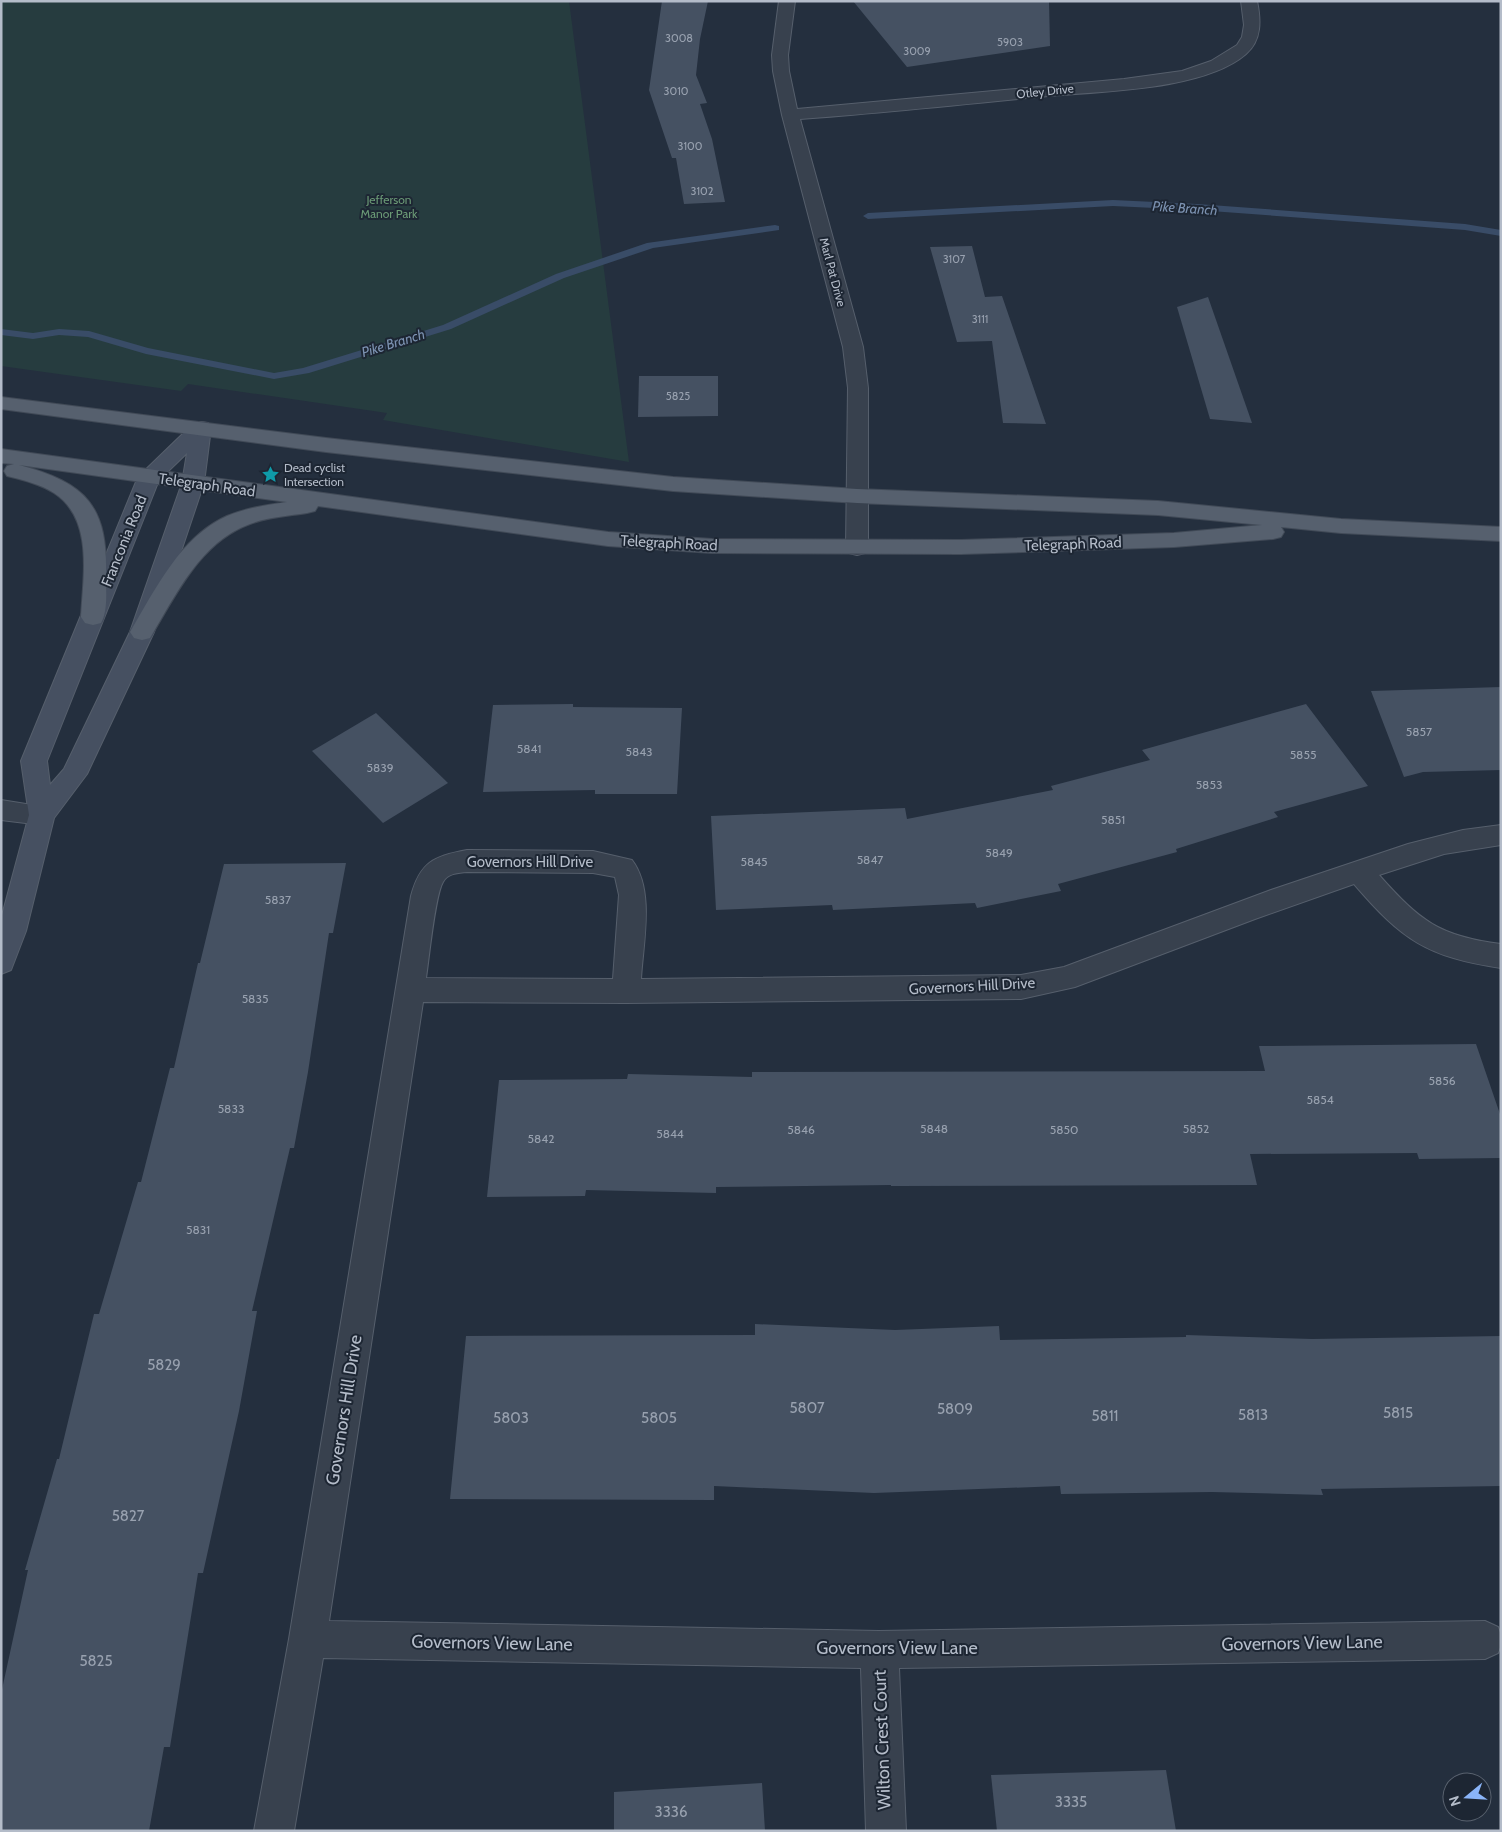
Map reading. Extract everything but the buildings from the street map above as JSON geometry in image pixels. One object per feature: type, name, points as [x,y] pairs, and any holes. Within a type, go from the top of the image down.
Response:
[{"type":"main road","name":"Telegraph Road","points":[[1,403],[375,450],[673,484],[857,496],[1158,508],[1341,526],[1501,534]]},
{"type":"main road","name":"Franconia Road","points":[[1,962],[12,930],[42,815],[34,761],[149,477],[201,428]]},
{"type":"main road","name":"Franconia Road","points":[[42,815],[74,774],[142,632],[193,483],[201,428]]},
{"type":"main road","name":"Telegraph Road","points":[[1,456],[608,539],[712,546],[961,548],[1174,540],[1341,526]]},
{"type":"main road","points":[[1,467],[39,478],[63,488],[76,499],[88,517],[94,533],[93,617]]},
{"type":"main road","points":[[142,632],[184,566],[202,544],[226,526],[252,516],[335,502]]},
{"type":"street","name":"Marl Pat Drive","points":[[787,1],[780,55],[781,71],[790,115],[853,347],[858,388],[857,548]]},
{"type":"street","name":"Otley Drive","points":[[790,115],[1083,88],[1202,70],[1226,59],[1244,47],[1251,34],[1253,18],[1249,1]]},
{"type":"street","points":[[1,810],[42,815]]},
{"type":"street","name":"Governors Hill Drive","points":[[410,990],[626,991],[1021,987],[1065,979],[1359,871],[1470,838],[1501,835]]},
{"type":"street","name":"Governors Hill Drive","points":[[274,1831],[308,1639],[429,878],[440,867],[467,862],[593,862],[622,868],[629,876],[633,895],[626,991]]},
{"type":"street","points":[[1359,871],[1395,912],[1421,933],[1453,948],[1501,956]]},
{"type":"street","name":"Governors View Lane","points":[[308,1639],[879,1650],[1485,1640]]},
{"type":"street","name":"Wilton Crest Court","points":[[879,1650],[886,1831]]},
{"type":"green space","name":"Jefferson Manor Park","points":[[1,1],[569,1],[629,462],[383,420],[387,413],[188,384],[181,391],[1,366]]},
{"type":"waterway","name":"Pike Branch","points":[[868,216],[1113,203],[1197,207],[1465,227],[1501,233]]},
{"type":"waterway","name":"Pike Branch","points":[[1,332],[33,336],[59,332],[89,334],[146,351],[274,376],[305,371],[447,327],[560,276],[651,245],[775,228]]},
{"type":"place","name":"Dead cyclist Intersection","points":[[270,474]]}]
